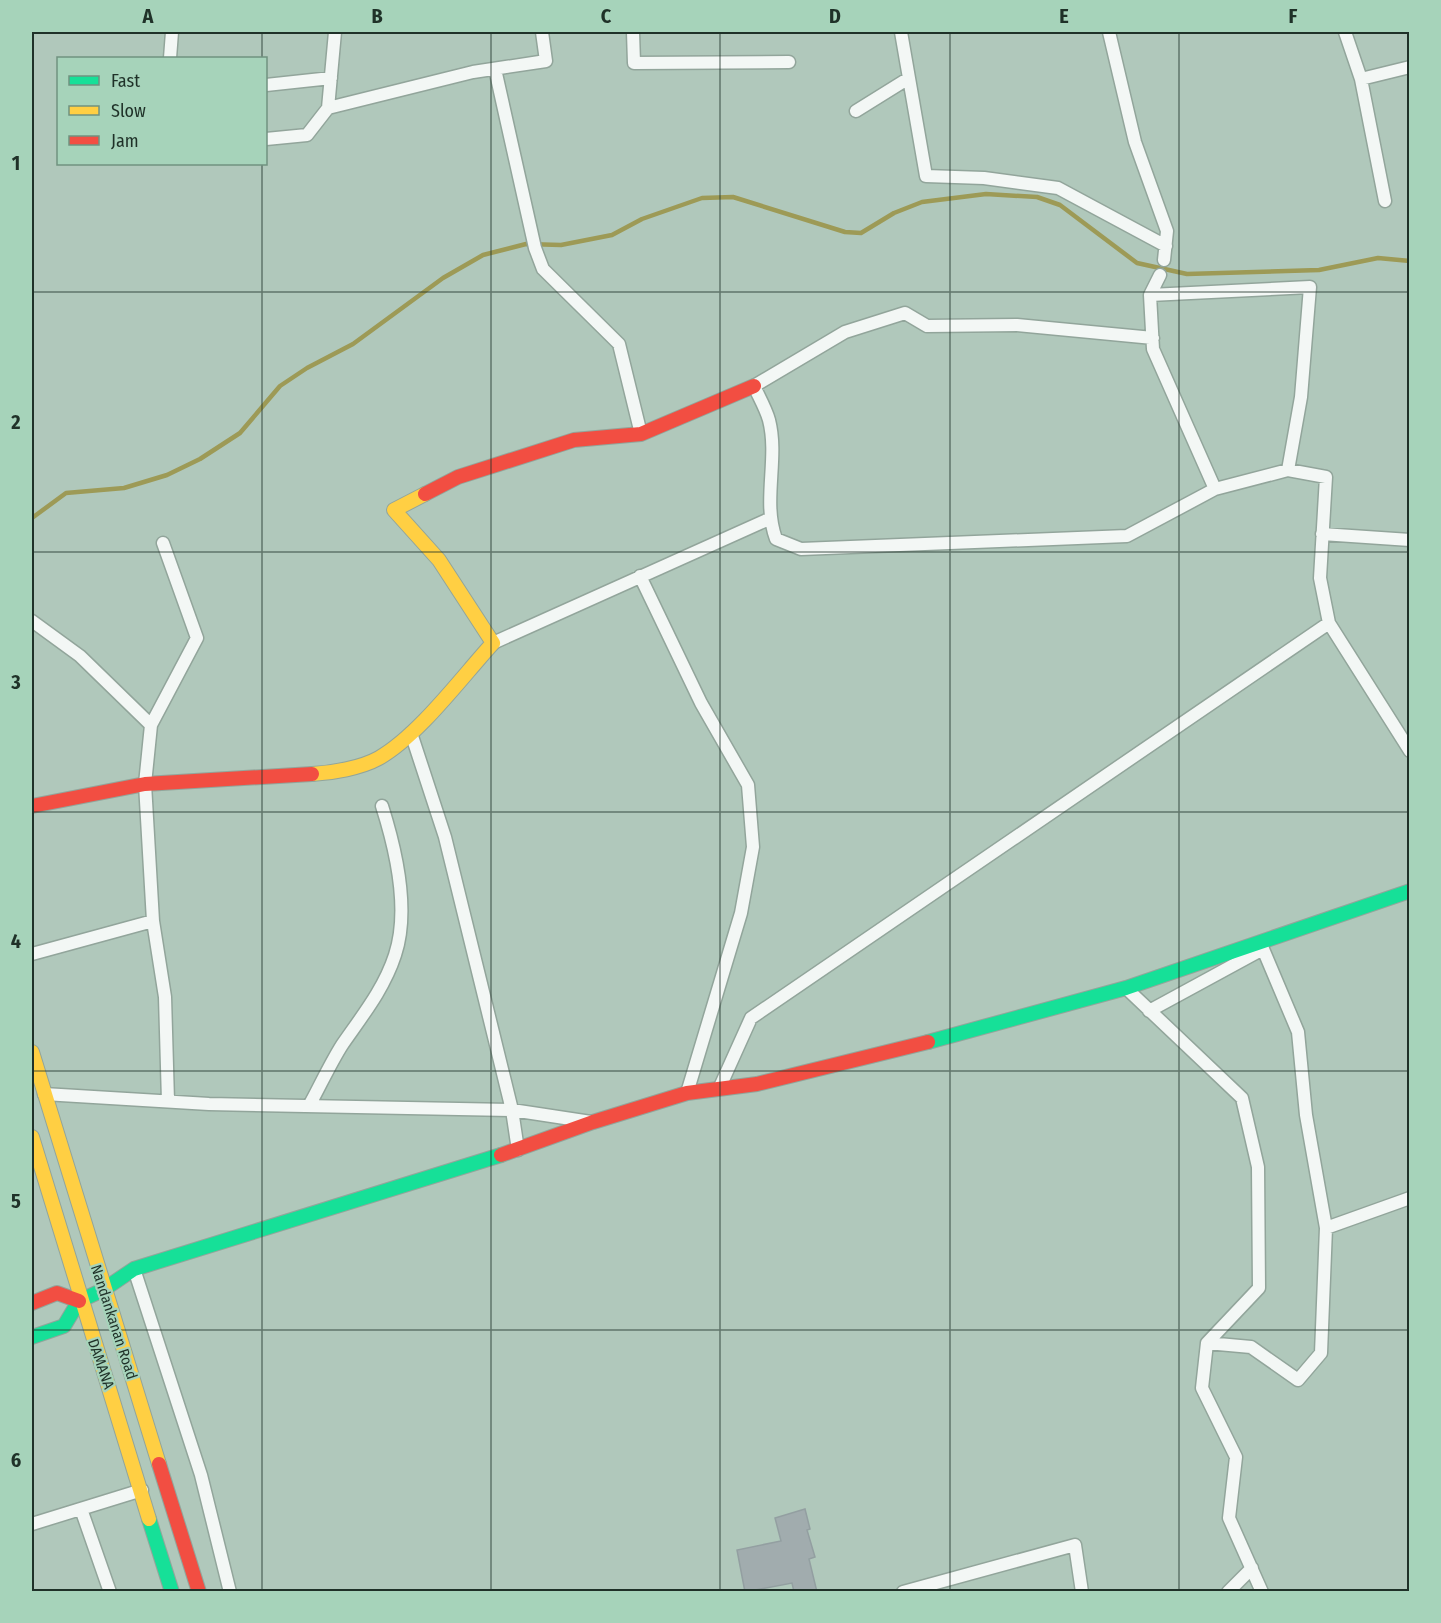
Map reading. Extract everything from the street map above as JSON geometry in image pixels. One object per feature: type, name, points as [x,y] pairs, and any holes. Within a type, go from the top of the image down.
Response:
[{"type":"street","points":[[170,57],[172,32]]},
{"type":"street","points":[[267,139],[307,135],[328,108],[335,32]]},
{"type":"street","points":[[328,108],[495,69],[546,61],[542,32]]},
{"type":"street","points":[[633,32],[634,63],[789,62]]},
{"type":"street","points":[[901,32],[926,176],[984,178],[1058,188],[1166,246]]},
{"type":"street","points":[[1109,32],[1135,142],[1167,231],[1164,260]]},
{"type":"street","points":[[1345,32],[1361,79],[1384,201]]},
{"type":"street","points":[[1361,79],[1410,67]]},
{"type":"street","points":[[495,69],[535,248],[543,269],[619,344],[641,434]]},
{"type":"street","points":[[267,85],[331,78]]},
{"type":"street","points":[[856,111],[909,78]]},
{"type":"street","points":[[1160,275],[1150,295],[1153,349],[1215,489]]},
{"type":"street","points":[[1150,295],[1310,287],[1301,397],[1288,470]]},
{"type":"street","points":[[493,643],[439,560],[394,510],[458,477],[574,440],[641,434],[754,386],[845,332],[905,313],[927,326],[1017,325],[1153,338]]},
{"type":"street","points":[[754,386],[769,420],[772,471],[769,519],[776,539],[801,549],[1127,536],[1215,489],[1288,470],[1326,477],[1320,578],[1329,623],[1410,751]]},
{"type":"street","points":[[32,806],[145,784],[328,773],[378,759],[411,733],[493,643],[769,519]]},
{"type":"street","points":[[1322,534],[1410,540]]},
{"type":"street","points":[[163,543],[197,638],[151,725],[145,784],[153,921],[165,997],[168,1101]]},
{"type":"street","points":[[640,576],[701,703],[748,785],[753,847],[741,913],[687,1093]]},
{"type":"street","points":[[32,621],[80,656],[151,725]]},
{"type":"street","points":[[719,1089],[751,1018],[1329,623]]},
{"type":"street","points":[[411,733],[445,837],[512,1110],[518,1150]]},
{"type":"street","points":[[309,1106],[341,1048],[380,991],[396,953],[400,927],[400,890],[382,806]]},
{"type":"street","points":[[32,1337],[64,1326],[79,1301],[103,1290],[134,1269],[518,1150],[593,1122],[687,1093],[757,1084],[868,1058],[1126,988],[1410,891]]},
{"type":"street","points":[[32,954],[153,921]]},
{"type":"street","points":[[1149,1011],[1263,949],[1298,1032],[1306,1115],[1326,1228],[1321,1353],[1298,1380],[1251,1347],[1207,1342]]},
{"type":"street","points":[[1126,988],[1242,1098],[1258,1167],[1259,1288],[1207,1342],[1202,1388],[1236,1457],[1228,1518],[1262,1592]]},
{"type":"street","name":"Nandankanan Road","points":[[32,1052],[103,1290],[199,1592]]},
{"type":"street","points":[[44,1094],[309,1106],[512,1110],[593,1122]]},
{"type":"street","name":"DAMANA","points":[[32,1137],[79,1301],[142,1490],[168,1590]]},
{"type":"street","points":[[1326,1228],[1410,1198]]},
{"type":"street","points":[[134,1269],[201,1475],[230,1592]]},
{"type":"street","points":[[32,1303],[57,1293],[79,1301]]},
{"type":"street","points":[[32,1524],[142,1490]]},
{"type":"street","points":[[81,1509],[110,1592]]},
{"type":"street","points":[[903,1592],[1075,1545],[1082,1592]]},
{"type":"street","points":[[1228,1592],[1252,1568]]},
{"type":"building","points":[[805,1509],[810,1529],[807,1530],[815,1557],[809,1559],[817,1592],[794,1592],[792,1583],[745,1592],[737,1550],[781,1541],[775,1518]]},
{"type":"waterway","points":[[32,518],[66,493],[124,488],[167,475],[200,459],[240,433],[280,386],[307,368],[353,344],[443,278],[483,255],[526,244],[561,245],[612,235],[642,219],[702,198],[733,197],[845,232],[861,233],[894,213],[922,202],[986,194],[1037,197],[1060,205],[1137,263],[1187,274],[1319,270],[1378,258],[1410,261]]},
{"type":"traffic: fast","points":[[928,1042],[1126,988],[1410,891]]},
{"type":"traffic: fast","points":[[32,1337],[64,1326],[79,1301],[103,1290],[134,1269],[501,1155]]},
{"type":"traffic: fast","points":[[149,1519],[172,1592]]},
{"type":"traffic: slow","points":[[312,774],[364,765],[394,748],[424,721],[493,643],[439,560],[394,510],[425,494]]},
{"type":"traffic: slow","points":[[32,1052],[159,1464]]},
{"type":"traffic: slow","points":[[32,1137],[149,1519]]},
{"type":"traffic: jam","points":[[425,494],[458,477],[574,440],[641,434],[754,386]]},
{"type":"traffic: jam","points":[[32,806],[145,784],[312,774]]},
{"type":"traffic: jam","points":[[501,1155],[593,1122],[687,1093],[757,1084],[928,1042]]},
{"type":"traffic: jam","points":[[32,1303],[57,1293],[79,1301]]},
{"type":"traffic: jam","points":[[159,1464],[199,1592]]}]
